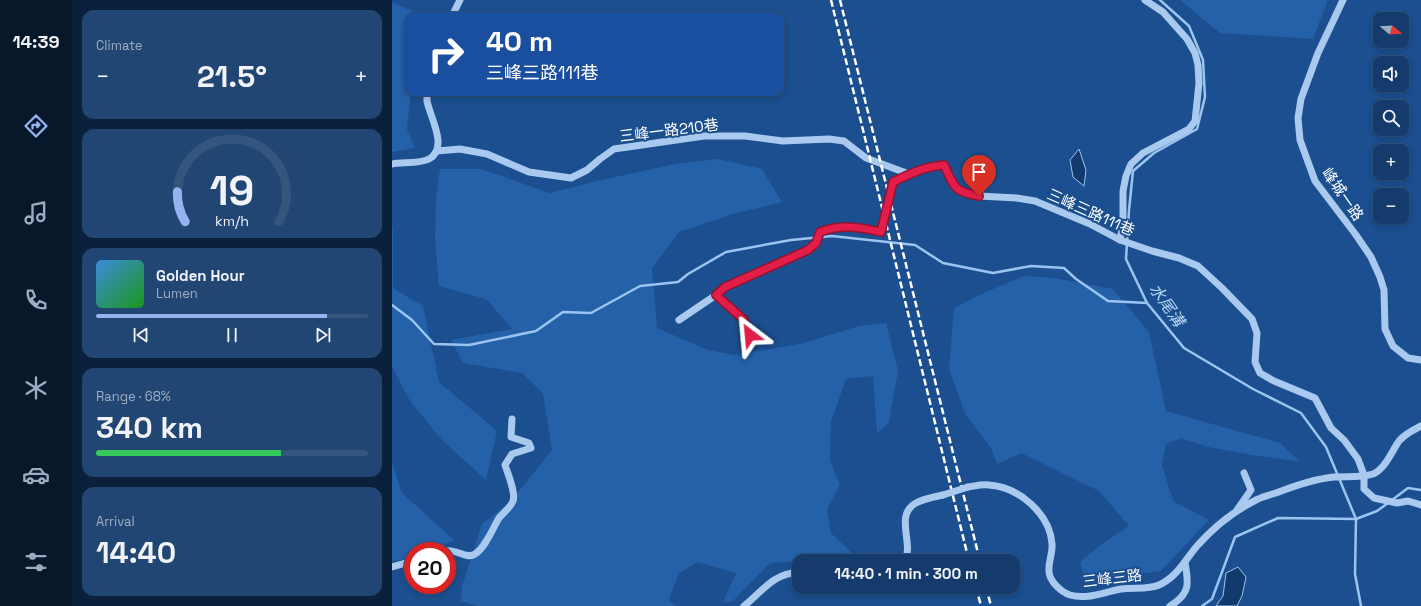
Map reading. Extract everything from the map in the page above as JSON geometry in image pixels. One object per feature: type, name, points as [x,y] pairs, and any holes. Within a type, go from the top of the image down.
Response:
[{"type":"street","points":[[454,12],[460,0]]},
{"type":"street","points":[[1121,240],[1123,224],[1123,191],[1126,176],[1131,164],[1143,153],[1189,129],[1195,121],[1199,83],[1198,65],[1195,52],[1187,39],[1168,16],[1145,0]]},
{"type":"street","name":"峰城一路","points":[[1343,0],[1318,53],[1301,99],[1298,118],[1300,140],[1315,181],[1371,257],[1380,277],[1384,290],[1385,329],[1392,346],[1408,358],[1421,360]]},
{"type":"street","points":[[392,164],[430,159],[437,151],[438,141],[427,96]]},
{"type":"street","name":"三峰一路210巷","points":[[437,151],[460,149],[487,154],[529,172],[571,178],[587,170],[614,149],[704,136],[745,136],[783,141],[829,138],[844,141],[866,158],[909,174]]},
{"type":"street","name":"三峰三路111巷","points":[[679,320],[716,295],[725,287],[808,250],[816,243],[820,232],[831,228],[850,226],[881,232],[893,182],[909,174],[933,166],[944,165],[954,187],[963,193],[979,196],[1035,201],[1068,214],[1121,240],[1152,251],[1179,258],[1198,266],[1222,288],[1252,320],[1257,333],[1255,362],[1260,373],[1274,381],[1315,398],[1331,428],[1344,440],[1358,459],[1364,475],[1364,489],[1374,498],[1386,502],[1397,503],[1408,501],[1421,505]]},
{"type":"street","points":[[716,295],[743,319],[750,335],[744,340]]},
{"type":"street","points":[[456,552],[468,556],[475,555],[500,518],[513,502],[514,494],[505,465],[512,454],[531,448],[529,443],[511,437],[512,419]]},
{"type":"street","points":[[1364,475],[1374,474],[1382,467],[1400,440],[1410,430],[1421,426]]},
{"type":"street","points":[[1233,515],[1251,490],[1244,473]]},
{"type":"street","name":"三峰三路","points":[[908,554],[907,535],[904,521],[907,511],[916,503],[968,487],[990,484],[1004,487],[1017,493],[1041,515],[1051,535],[1053,546],[1048,572],[1052,580],[1062,591],[1070,595],[1090,596],[1121,589],[1158,585],[1166,582],[1173,576],[1209,533],[1257,499],[1298,485],[1333,477],[1364,475]]},
{"type":"street","points":[[1170,606],[1180,599],[1187,589],[1188,580],[1185,563]]},
{"type":"street","points":[[392,567],[404,564]]},
{"type":"street","points":[[744,606],[773,580],[782,575],[792,573]]},
{"type":"shaded area","points":[[1180,0],[1328,0],[1313,39],[1220,33]]},
{"type":"shaded area","points":[[392,2],[415,12],[404,12],[404,96],[411,96],[407,129],[415,148],[392,152]]},
{"type":"shaded area","points":[[1079,149],[1086,170],[1084,186],[1073,177],[1070,160]]},
{"type":"shaded area","points":[[718,159],[762,169],[782,202],[733,214],[679,232],[652,268],[657,328],[708,350],[734,355],[804,343],[859,326],[886,323],[898,371],[889,423],[877,433],[873,376],[846,379],[831,422],[830,460],[840,485],[827,509],[831,533],[853,554],[792,554],[792,562],[770,563],[732,602],[723,602],[736,573],[698,562],[679,573],[669,600],[676,606],[478,606],[461,601],[462,586],[482,524],[511,501],[552,450],[543,393],[522,373],[463,363],[451,340],[512,329],[486,299],[439,286],[435,239],[436,199],[440,169],[481,169],[550,193],[675,164]]},
{"type":"shaded area","points":[[392,226],[393,288],[423,306],[439,382],[497,431],[486,480],[442,440],[410,401],[392,367]]},
{"type":"shaded area","points":[[1024,276],[1054,278],[1113,289],[1149,332],[1166,411],[1280,443],[1301,462],[1208,447],[1181,438],[1166,444],[1162,465],[1173,501],[1209,520],[1161,571],[1085,581],[1080,562],[1103,543],[1129,526],[1099,491],[1021,453],[997,464],[991,448],[965,414],[949,369],[954,308],[979,295]]},
{"type":"shaded area","points":[[392,462],[402,493],[454,540],[449,542],[404,542],[404,559],[392,561]]},
{"type":"shaded area","points":[[1238,567],[1246,577],[1242,596],[1237,606],[1216,606],[1223,596],[1226,573]]},
{"type":"waterway","name":"水尾溝","points":[[1160,0],[1189,26],[1203,60],[1205,97],[1197,129],[1154,153],[1133,171],[1126,259],[1147,303],[1184,348],[1253,389],[1301,413],[1326,447],[1356,519],[1355,574],[1361,606]]},
{"type":"waterway","points":[[392,305],[412,320],[434,344],[469,345],[536,331],[563,312],[591,313],[640,286],[678,282],[688,274],[726,252],[791,240],[832,236],[915,245],[943,263],[993,273],[1031,266],[1064,268],[1076,279],[1108,301],[1147,303]]},
{"type":"waterway","name":"水尾溝","points":[[1392,500],[1408,488],[1421,490]]},
{"type":"waterway","points":[[1202,606],[1212,599],[1235,537],[1278,518],[1356,519],[1377,511],[1388,503]]},
{"type":"railway","points":[[831,0],[967,554]]},
{"type":"railway","points":[[840,0],[978,554]]},
{"type":"railway","points":[[978,594],[981,606]]},
{"type":"railway","points":[[988,594],[991,606]]},
{"type":"route","points":[[750,335],[743,319],[716,295],[725,287],[808,250],[816,243],[820,232],[831,228],[850,226],[881,232],[893,182],[909,174],[933,166],[944,165],[954,187],[963,193],[979,196]]}]
